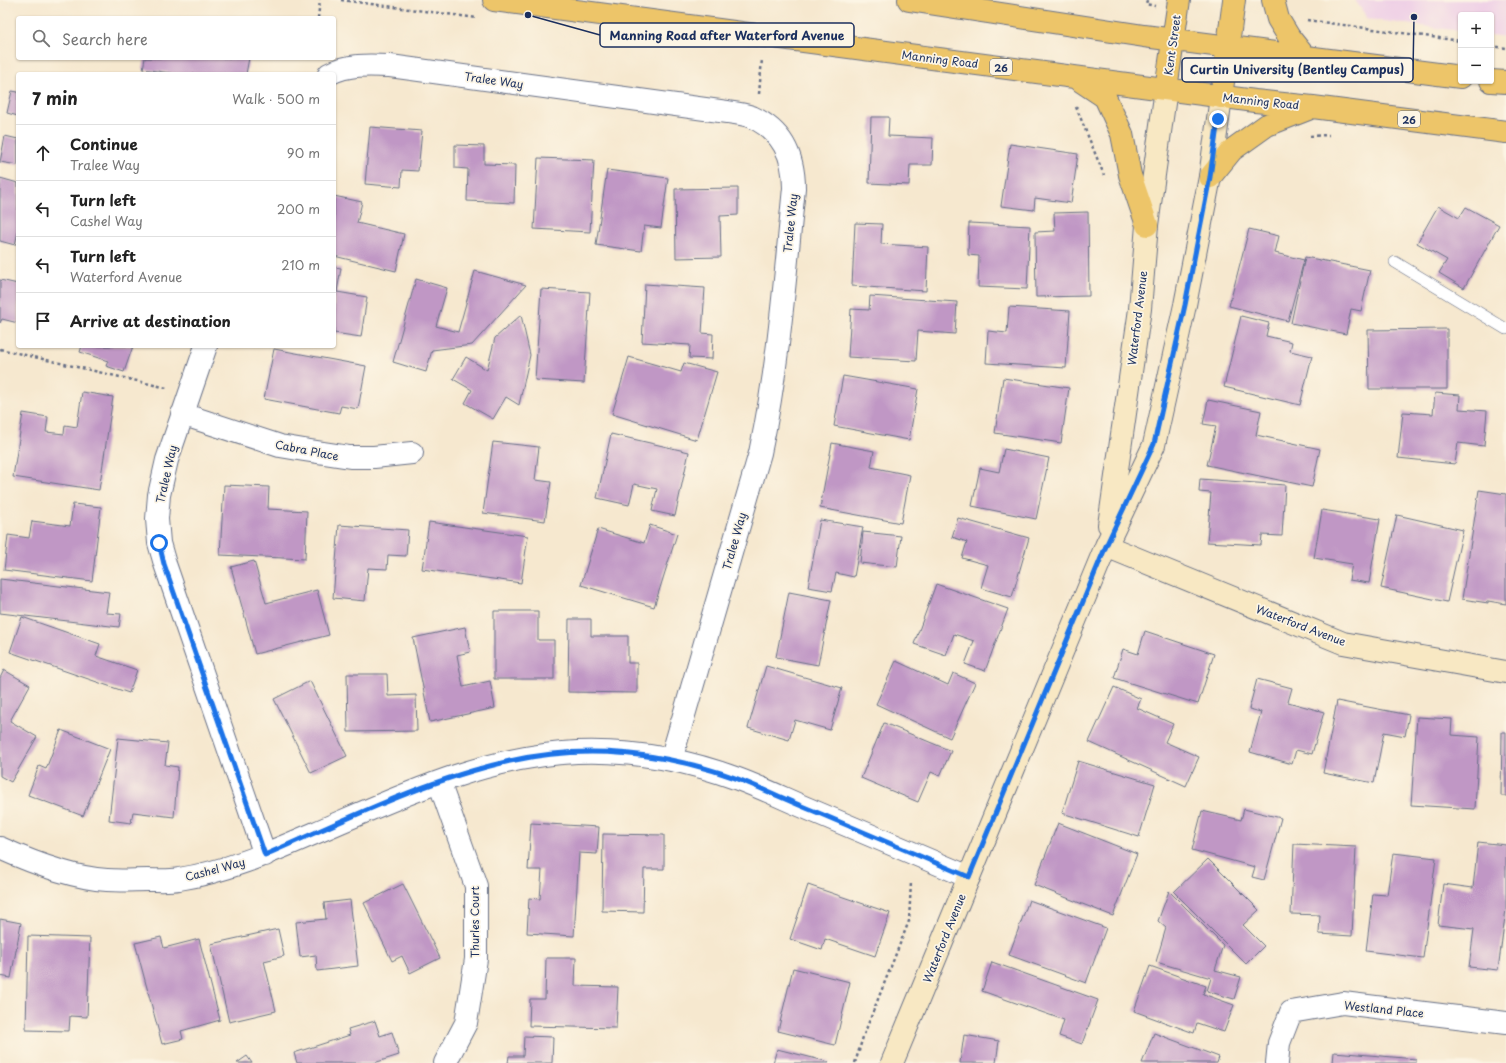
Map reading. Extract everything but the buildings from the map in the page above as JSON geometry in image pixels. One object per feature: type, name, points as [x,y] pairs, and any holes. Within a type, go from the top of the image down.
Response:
[{"type":"main road","points":[[909,0],[1173,40],[1458,77]]},
{"type":"main road","name":"Kent Street","points":[[1166,89],[1178,0]]},
{"type":"main road","points":[[1221,97],[1234,0]]},
{"type":"main road","name":"Manning Road","points":[[489,9],[1073,77],[1506,132]]},
{"type":"main road","points":[[1276,9],[1289,37],[1305,57]]},
{"type":"main road","points":[[1073,77],[1105,97],[1122,134],[1130,176],[1147,225]]},
{"type":"main road","points":[[1494,80],[1506,82]]},
{"type":"main road","points":[[1210,177],[1232,150],[1267,125],[1313,107]]},
{"type":"street","name":"Tralee Way","points":[[333,72],[338,69],[360,65],[390,66],[727,112],[751,117],[769,128],[784,142],[792,160],[794,188],[775,371],[760,453],[671,760]]},
{"type":"street","name":"Waterford Avenue","points":[[1106,546],[1140,308],[1147,225],[1166,89]]},
{"type":"street","name":"Waterford Avenue","points":[[892,1063],[1106,546],[1154,444],[1185,305],[1210,177],[1221,97]]},
{"type":"street","name":"Tralee Way","points":[[205,348],[167,460],[159,495],[157,519],[159,543],[164,564],[265,855]]},
{"type":"street","name":"Cabra Place","points":[[182,414],[280,446],[350,458],[412,453]]},
{"type":"street","name":"Waterford Avenue","points":[[1106,546],[1343,643],[1506,672]]},
{"type":"street","name":"Cashel Way","points":[[0,848],[20,857],[68,873],[105,880],[177,880],[213,872],[265,855],[393,800],[439,782],[479,769],[511,761],[576,752],[611,752],[671,760],[738,779],[969,877]]},
{"type":"street","name":"Thurles Court","points":[[439,782],[476,886],[476,959],[466,1023],[445,1063]]},
{"type":"street","name":"Westland Place","points":[[1277,1063],[1279,1043],[1291,1012],[1343,1003],[1506,1023]]},
{"type":"lane","points":[[1395,262],[1506,329]]},
{"type":"path","points":[[318,16],[320,0]]},
{"type":"path","points":[[341,0],[489,9]]},
{"type":"path","points":[[1276,9],[1296,18],[1458,41]]},
{"type":"path","points":[[1494,46],[1506,48]]},
{"type":"path","points":[[756,120],[762,57]]},
{"type":"path","points":[[1073,100],[1104,176]]},
{"type":"path","points":[[0,349],[190,393]]},
{"type":"path","points":[[856,1063],[863,1037],[909,921],[911,882]]},
{"type":"shaded area","points":[[1355,0],[1506,0],[1506,37],[1494,35],[1494,12],[1458,12],[1458,31],[1368,19]]},
{"type":"place","name":"Manning Road after Waterford Avenue","points":[[528,15]]},
{"type":"place","name":"Curtin University (Bentley Campus)","points":[[1414,17]]},
{"type":"route","points":[[159,543],[164,564],[265,855],[393,800],[439,782],[479,769],[544,755],[576,752],[611,752],[671,760],[738,779],[969,877],[1106,546],[1154,444],[1185,305],[1210,177],[1218,119]]}]
